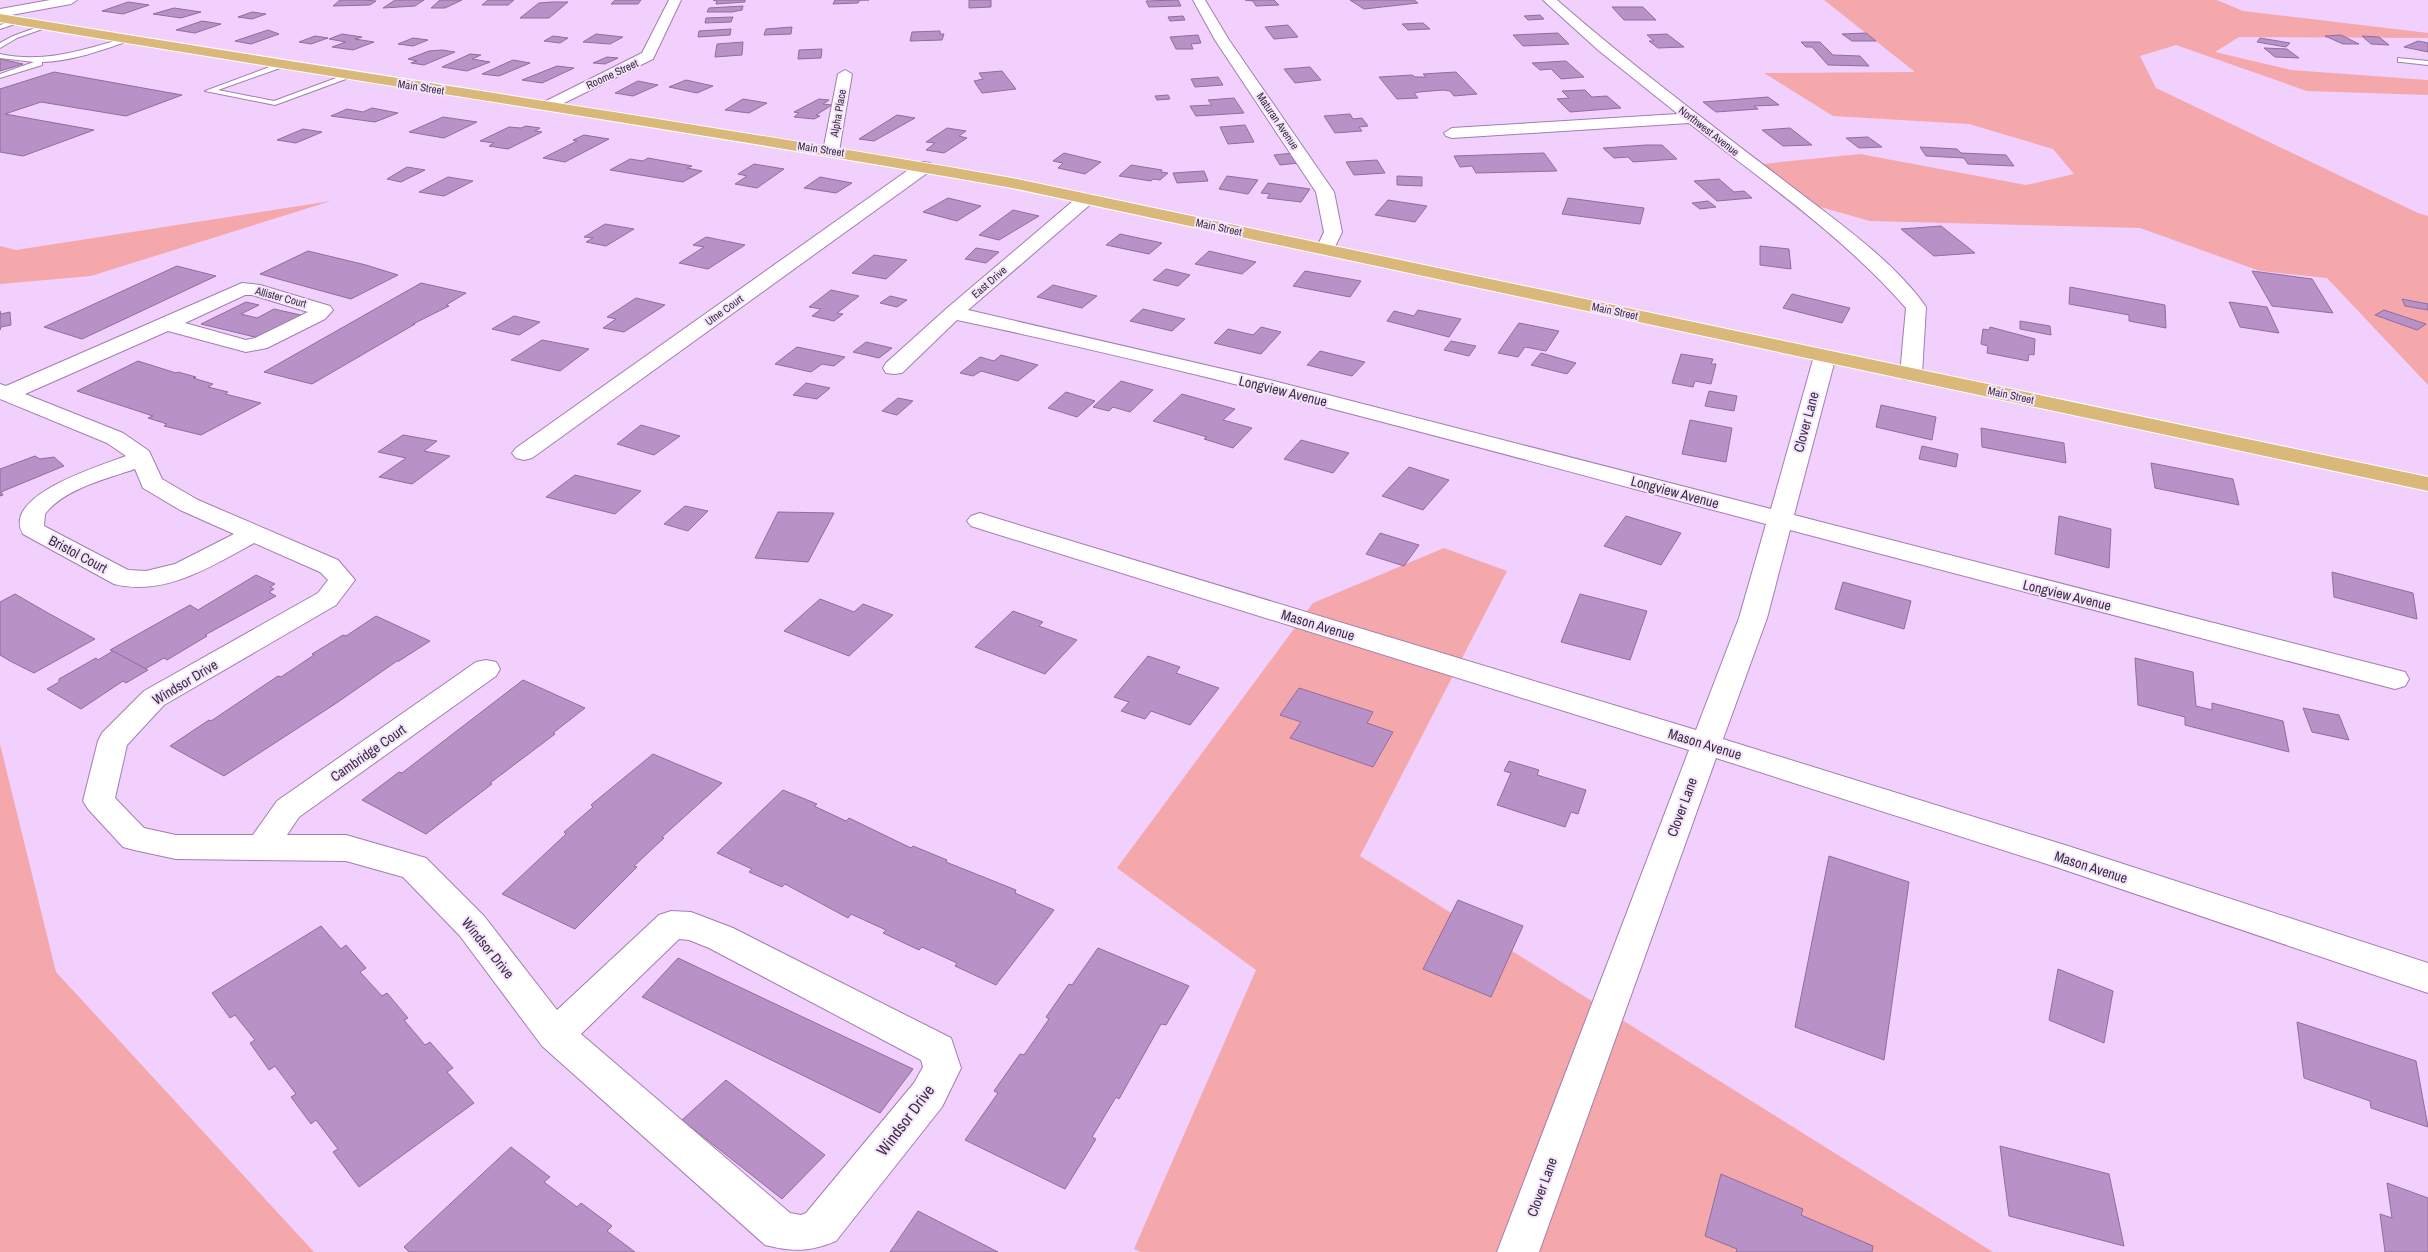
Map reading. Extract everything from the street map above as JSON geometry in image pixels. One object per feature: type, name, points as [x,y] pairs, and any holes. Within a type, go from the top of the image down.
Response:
[{"type":"main road","name":"Main Street","points":[[0,18],[280,65],[924,167],[1325,249],[2428,484]]},
{"type":"street","points":[[0,13],[71,0]]},
{"type":"street","name":"Roome Street","points":[[547,106],[648,56],[676,0]]},
{"type":"street","name":"Maturan Avenue","points":[[1199,0],[1222,40],[1325,192],[1334,232],[1325,249]]},
{"type":"street","name":"Northwest Avenue","points":[[1549,0],[1693,118],[1823,220],[1896,283],[1916,307],[1911,374]]},
{"type":"street","name":"Alpha Place","points":[[831,151],[845,74]]},
{"type":"street","points":[[1452,133],[1693,118]]},
{"type":"street","name":"Utne Court","points":[[524,453],[924,167]]},
{"type":"street","name":"East Drive","points":[[894,368],[953,313],[1086,199]]},
{"type":"street","name":"Allister Court","points":[[3,392],[166,324],[242,288],[253,289],[323,310],[254,346],[241,345],[166,324]]},
{"type":"street","name":"Longview Avenue","points":[[953,313],[1270,387],[2396,679]]},
{"type":"street","name":"Clover Lane","points":[[1518,1252],[1752,618],[1825,356]]},
{"type":"street","points":[[3,392],[116,438],[142,458]]},
{"type":"street","name":"Windsor Drive","points":[[142,458],[152,483],[189,505],[329,566],[342,580],[327,599],[154,698],[113,741],[99,801],[134,838],[176,847],[346,848],[414,867],[472,926],[555,1035],[780,1231],[802,1236],[821,1227],[928,1095],[942,1068],[938,1050],[721,938],[691,926],[671,925],[555,1035]]},
{"type":"street","name":"Bristol Court","points":[[142,458],[65,487],[47,499],[33,513],[32,529],[124,578],[146,579],[184,570],[254,533]]},
{"type":"street","name":"Mason Avenue","points":[[980,521],[1705,744],[2286,929],[2428,978]]},
{"type":"street","name":"Cambridge Court","points":[[262,847],[288,810],[486,669]]},
{"type":"lane","points":[[0,27],[19,21]]},
{"type":"lane","points":[[0,46],[15,37],[46,26]]},
{"type":"lane","points":[[0,76],[54,59],[85,53],[128,39]]},
{"type":"lane","points":[[0,56],[27,60],[54,59]]},
{"type":"lane","points":[[2401,60],[2428,63]]},
{"type":"lane","points":[[280,65],[209,91],[275,103],[350,76]]},
{"type":"shaded area","points":[[1824,0],[2217,0],[2243,11],[2428,33],[2428,38],[2239,37],[2215,52],[2291,70],[2428,80],[2428,95],[2307,91],[2176,45],[2140,56],[2156,88],[2418,213],[2428,216],[2428,385],[2327,278],[2260,271],[2140,228],[1870,221],[1799,201],[1752,165],[1860,154],[2026,185],[2074,174],[2053,149],[1969,124],[1833,116],[1764,73],[1915,72]]},
{"type":"shaded area","points":[[331,201],[91,276],[0,284],[0,246],[16,250]]},
{"type":"shaded area","points":[[1444,548],[1507,571],[1360,856],[1993,1252],[1141,1252],[1134,1249],[1256,970],[1117,868],[1313,603]]},
{"type":"shaded area","points":[[0,744],[56,972],[314,1252],[0,1252]]},
{"type":"building","points":[[340,0],[376,1],[370,5],[333,6]]},
{"type":"building","points":[[395,0],[424,0],[415,6],[383,8]]},
{"type":"building","points":[[440,0],[462,0],[445,8],[431,8]]},
{"type":"building","points":[[488,0],[514,0],[508,5],[482,5]]},
{"type":"building","points":[[615,0],[641,0],[638,4],[611,4]]},
{"type":"building","points":[[713,0],[745,0],[745,2],[716,4],[717,1]]},
{"type":"building","points":[[835,0],[860,0],[858,3],[833,4]]},
{"type":"building","points":[[969,0],[991,0],[991,7],[969,8]]},
{"type":"building","points":[[1178,0],[1181,6],[1149,7],[1146,1]]},
{"type":"building","points":[[1245,0],[1274,0],[1279,5],[1256,6],[1253,1]]},
{"type":"building","points":[[1350,0],[1414,0],[1418,3],[1364,9]]},
{"type":"building","points":[[128,2],[149,5],[123,14],[102,11]]},
{"type":"building","points":[[568,2],[549,18],[520,18],[539,3]]},
{"type":"building","points":[[743,6],[742,10],[732,12],[707,12],[709,8]]},
{"type":"building","points":[[1612,7],[1643,7],[1656,20],[1624,20]]},
{"type":"building","points":[[174,8],[201,12],[181,18],[153,14]]},
{"type":"building","points":[[252,12],[266,14],[252,19],[238,17]]},
{"type":"building","points":[[1540,15],[1544,19],[1528,20],[1524,16]]},
{"type":"building","points":[[1183,16],[1185,20],[1170,21],[1168,17]]},
{"type":"building","points":[[733,17],[731,22],[705,23],[706,18]]},
{"type":"building","points":[[202,21],[221,24],[195,33],[176,30]]},
{"type":"building","points":[[1423,23],[1430,29],[1408,30],[1402,24]]},
{"type":"building","points":[[1288,25],[1298,37],[1274,39],[1265,27]]},
{"type":"building","points":[[792,27],[791,34],[764,35],[766,29]]},
{"type":"building","points":[[731,29],[730,35],[698,37],[699,31]]},
{"type":"building","points":[[268,30],[279,34],[251,44],[235,41]]},
{"type":"building","points":[[940,31],[940,34],[944,34],[942,40],[910,41],[912,32]]},
{"type":"building","points":[[1558,33],[1569,44],[1523,46],[1513,35]]},
{"type":"building","points":[[1866,33],[1876,41],[1852,41],[1842,34]]},
{"type":"building","points":[[342,34],[362,37],[355,39],[374,42],[353,50],[332,47],[346,42],[329,39]]},
{"type":"building","points":[[596,34],[623,37],[610,44],[583,42]]},
{"type":"building","points":[[1667,34],[1684,47],[1658,48],[1649,41],[1654,41],[1647,35]]},
{"type":"building","points":[[1198,35],[1201,43],[1191,44],[1193,49],[1176,49],[1170,37]]},
{"type":"building","points":[[2341,35],[2359,44],[2343,44],[2325,36]]},
{"type":"building","points":[[315,36],[328,38],[311,44],[299,42]]},
{"type":"building","points":[[553,36],[568,38],[560,43],[544,41]]},
{"type":"building","points":[[2362,36],[2379,37],[2389,45],[2371,44]]},
{"type":"building","points":[[413,38],[428,40],[413,46],[398,44]]},
{"type":"building","points":[[2260,38],[2290,43],[2286,47],[2257,42]]},
{"type":"building","points":[[2418,41],[2428,43],[2428,52],[2404,47]]},
{"type":"building","points":[[743,42],[742,55],[715,57],[717,44]]},
{"type":"building","points":[[1801,42],[1820,42],[1833,55],[1860,56],[1869,66],[1828,65],[1812,47],[1806,47]]},
{"type":"building","points":[[2264,48],[2287,49],[2299,58],[2275,57]]},
{"type":"building","points":[[822,49],[821,58],[798,59],[799,50]]},
{"type":"building","points":[[429,51],[455,52],[424,65],[411,63],[417,61],[408,59]]},
{"type":"building","points":[[470,54],[481,55],[472,59],[490,62],[467,71],[442,67]]},
{"type":"building","points":[[607,57],[618,58],[605,64],[593,63]]},
{"type":"building","points":[[0,59],[23,64],[0,71]]},
{"type":"building","points":[[513,60],[530,63],[499,76],[482,74]]},
{"type":"building","points":[[1566,61],[1584,77],[1561,79],[1551,69],[1540,70],[1532,63]]},
{"type":"building","points":[[557,66],[574,68],[542,83],[522,80]]},
{"type":"building","points":[[1310,67],[1321,80],[1295,83],[1284,69]]},
{"type":"building","points":[[1002,71],[1016,89],[982,93],[974,81],[983,79],[979,73]]},
{"type":"building","points":[[54,72],[182,95],[126,116],[41,102],[5,114],[94,130],[23,156],[0,152],[0,89]]},
{"type":"building","points":[[1456,72],[1477,94],[1454,96],[1450,91],[1443,90],[1414,93],[1418,98],[1397,99],[1379,77],[1412,75],[1415,77],[1426,77],[1423,74]]},
{"type":"building","points":[[1218,77],[1223,85],[1195,87],[1191,79]]},
{"type":"building","points":[[686,80],[713,86],[697,93],[669,87]]},
{"type":"building","points":[[638,81],[658,85],[633,96],[615,93]]},
{"type":"building","points":[[1585,90],[1592,97],[1607,96],[1621,108],[1570,112],[1557,99],[1569,98],[1562,91]]},
{"type":"building","points":[[1168,95],[1170,99],[1157,100],[1155,96]]},
{"type":"building","points":[[1768,97],[1779,105],[1754,106],[1758,109],[1716,112],[1703,102]]},
{"type":"building","points":[[1234,98],[1244,113],[1196,116],[1190,106],[1212,105],[1208,100]]},
{"type":"building","points":[[743,99],[767,103],[749,113],[725,110]]},
{"type":"building","points":[[819,99],[829,100],[823,104],[832,105],[816,115],[820,116],[814,119],[794,117],[799,113],[794,112]]},
{"type":"building","points":[[372,108],[398,113],[375,122],[331,116],[347,109],[363,112]]},
{"type":"building","points":[[1350,114],[1353,119],[1362,118],[1368,126],[1359,127],[1362,131],[1335,133],[1324,116]]},
{"type":"building","points":[[897,115],[915,118],[874,141],[859,139]]},
{"type":"building","points":[[443,117],[477,122],[444,138],[409,132]]},
{"type":"building","points":[[1245,125],[1254,142],[1228,144],[1220,127]]},
{"type":"building","points":[[526,126],[540,128],[535,131],[542,132],[508,149],[489,146],[494,143],[480,141],[509,127],[521,128]]},
{"type":"building","points":[[947,128],[966,131],[959,136],[967,138],[944,153],[926,150],[935,143],[926,142]]},
{"type":"building","points":[[1790,128],[1812,145],[1783,146],[1762,130]]},
{"type":"building","points":[[303,129],[322,132],[296,143],[277,140]]},
{"type":"building","points":[[584,135],[609,139],[565,162],[543,158],[577,141],[573,140]]},
{"type":"building","points":[[1868,137],[1882,147],[1859,148],[1846,138]]},
{"type":"building","points":[[1662,145],[1677,159],[1633,162],[1628,157],[1614,158],[1603,148]]},
{"type":"building","points":[[1920,147],[1957,149],[1961,153],[2006,155],[2014,166],[1968,164],[1964,158],[1926,156]]},
{"type":"building","points":[[1064,153],[1101,162],[1085,174],[1058,168],[1063,163],[1053,161]]},
{"type":"building","points":[[1293,153],[1299,163],[1280,165],[1274,155]]},
{"type":"building","points":[[1544,153],[1557,171],[1476,173],[1472,166],[1460,167],[1454,156]]},
{"type":"building","points":[[648,158],[692,166],[687,168],[702,171],[683,182],[610,170],[630,159],[643,161]]},
{"type":"building","points":[[1377,160],[1385,173],[1354,175],[1346,162]]},
{"type":"building","points":[[754,164],[784,169],[757,188],[735,184],[747,176],[738,174]]},
{"type":"building","points":[[1131,165],[1162,170],[1161,172],[1168,173],[1160,180],[1153,179],[1151,181],[1119,176]]},
{"type":"building","points":[[407,167],[425,170],[401,182],[387,179]]},
{"type":"building","points":[[1204,171],[1208,181],[1177,183],[1173,173]]},
{"type":"building","points":[[1227,176],[1258,180],[1248,194],[1219,189]]},
{"type":"building","points":[[1397,176],[1422,177],[1422,186],[1397,185]]},
{"type":"building","points":[[448,177],[473,181],[444,196],[419,192]]},
{"type":"building","points":[[820,177],[852,183],[836,193],[804,188]]},
{"type":"building","points":[[1719,179],[1734,192],[1744,191],[1752,198],[1717,201],[1694,181]]},
{"type":"building","points":[[1268,183],[1310,189],[1301,202],[1267,198],[1270,194],[1261,193]]},
{"type":"building","points":[[948,198],[981,206],[957,221],[923,212]]},
{"type":"building","points":[[1568,198],[1644,208],[1640,224],[1562,214]]},
{"type":"building","points":[[1388,200],[1427,206],[1415,222],[1375,215]]},
{"type":"building","points":[[1708,201],[1716,207],[1700,209],[1692,203]]},
{"type":"building","points":[[1013,210],[1039,216],[999,240],[979,235]]},
{"type":"building","points":[[605,224],[634,229],[606,246],[586,242],[593,238],[584,237]]},
{"type":"building","points":[[1941,226],[1975,253],[1934,256],[1901,229]]},
{"type":"building","points":[[1120,234],[1162,243],[1149,254],[1106,245]]},
{"type":"building","points":[[706,237],[745,245],[708,269],[679,263],[704,247],[693,245]]},
{"type":"building","points":[[1760,246],[1789,249],[1791,269],[1760,265]]},
{"type":"building","points":[[976,248],[999,252],[986,263],[965,259]]},
{"type":"building","points":[[308,251],[398,275],[351,299],[260,274]]},
{"type":"building","points":[[1209,251],[1256,262],[1242,274],[1195,264]]},
{"type":"building","points":[[874,255],[907,260],[886,279],[852,273]]},
{"type":"building","points":[[177,266],[216,276],[82,339],[44,327]]},
{"type":"building","points":[[1166,269],[1190,275],[1178,286],[1153,280]]},
{"type":"building","points":[[1305,271],[1361,281],[1350,297],[1293,286]]},
{"type":"building","points":[[2252,271],[2312,279],[2333,313],[2272,306]]},
{"type":"building","points":[[421,283],[466,293],[446,305],[449,306],[413,324],[415,324],[312,384],[264,372]]},
{"type":"building","points":[[1053,285],[1097,296],[1082,308],[1037,297]]},
{"type":"building","points":[[2070,287],[2165,305],[2166,328],[2129,321],[2129,315],[2069,304]]},
{"type":"building","points":[[831,290],[859,296],[837,313],[843,314],[834,321],[812,316],[821,309],[809,307]]},
{"type":"building","points":[[1792,294],[1850,308],[1842,323],[1783,308]]},
{"type":"building","points":[[890,296],[907,300],[897,307],[880,303]]},
{"type":"building","points":[[636,298],[665,305],[624,332],[603,328],[616,319],[607,317]]},
{"type":"building","points":[[2402,299],[2428,304],[2428,310],[2405,306]]},
{"type":"building","points":[[246,302],[259,305],[241,314],[257,318],[274,309],[305,316],[263,339],[201,324]]},
{"type":"building","points":[[2229,302],[2267,307],[2279,333],[2240,327]]},
{"type":"building","points":[[1143,309],[1185,319],[1172,331],[1130,321]]},
{"type":"building","points":[[1418,310],[1461,319],[1449,337],[1387,321],[1394,311],[1414,316]]},
{"type":"building","points":[[2384,310],[2426,324],[2417,330],[2375,315]]},
{"type":"building","points":[[0,311],[1,314],[10,312],[11,325],[1,327],[0,330]]},
{"type":"building","points":[[514,316],[540,322],[519,335],[492,329]]},
{"type":"building","points":[[2020,321],[2050,326],[2051,335],[2020,329]]},
{"type":"building","points":[[1519,323],[1559,331],[1546,351],[1525,347],[1518,357],[1498,353]]},
{"type":"building","points":[[1261,327],[1281,332],[1261,354],[1214,343],[1228,329],[1253,335]]},
{"type":"building","points":[[1990,327],[2035,339],[2034,355],[2029,354],[2028,361],[1987,353],[1988,346],[1981,344],[1983,329],[1989,330]]},
{"type":"building","points":[[542,340],[589,349],[560,371],[511,360]]},
{"type":"building","points":[[1451,341],[1476,346],[1469,356],[1444,350]]},
{"type":"building","points":[[866,342],[892,348],[879,358],[853,352]]},
{"type":"building","points":[[797,347],[845,357],[834,366],[822,364],[811,372],[775,364]]},
{"type":"building","points":[[1320,351],[1365,362],[1352,376],[1307,365]]},
{"type":"building","points":[[1541,353],[1576,363],[1567,374],[1531,365]]},
{"type":"building","points":[[1681,354],[1713,359],[1711,364],[1716,364],[1711,384],[1695,381],[1693,387],[1672,383]]},
{"type":"building","points":[[1001,355],[1038,365],[1018,381],[981,371],[973,376],[960,373],[980,357],[994,361]]},
{"type":"building","points":[[138,361],[196,377],[193,378],[213,384],[208,387],[228,392],[225,394],[261,403],[201,435],[164,426],[167,424],[148,418],[153,416],[77,391]]},
{"type":"building","points":[[1121,381],[1153,390],[1130,412],[1113,407],[1109,411],[1093,407]]},
{"type":"building","points":[[806,383],[830,388],[817,399],[793,395]]},
{"type":"building","points":[[1709,391],[1737,396],[1734,411],[1705,406]]},
{"type":"building","points":[[1066,392],[1095,401],[1077,417],[1048,408]]},
{"type":"building","points":[[1182,394],[1235,409],[1223,420],[1252,428],[1233,448],[1204,439],[1207,437],[1153,421]]},
{"type":"building","points":[[898,398],[913,401],[897,415],[882,411]]},
{"type":"building","points":[[1881,405],[1936,417],[1932,440],[1876,427]]},
{"type":"building","points":[[1690,420],[1732,428],[1726,462],[1682,454]]},
{"type":"building","points":[[641,425],[680,436],[654,455],[617,444]]},
{"type":"building","points":[[1981,428],[2064,443],[2066,463],[1982,447]]},
{"type":"building","points":[[403,435],[437,441],[424,451],[450,456],[412,484],[379,477],[406,458],[378,452]]},
{"type":"building","points":[[1301,440],[1349,453],[1333,473],[1284,459]]},
{"type":"building","points":[[1922,446],[1958,454],[1956,467],[1919,459]]},
{"type":"building","points":[[35,456],[40,459],[54,457],[64,466],[1,492],[3,495],[0,496],[0,469]]},
{"type":"building","points":[[2151,463],[2233,479],[2239,505],[2155,488]]},
{"type":"building","points":[[1409,467],[1449,480],[1423,510],[1382,496]]},
{"type":"building","points":[[575,475],[641,491],[615,514],[546,497]]},
{"type":"building","points":[[685,506],[708,511],[688,531],[664,524]]},
{"type":"building","points":[[778,512],[834,513],[808,562],[755,558]]},
{"type":"building","points":[[1626,516],[1681,533],[1661,565],[1604,546]]},
{"type":"building","points":[[2059,516],[2111,529],[2109,568],[2055,554]]},
{"type":"building","points":[[1380,533],[1419,545],[1404,566],[1366,554]]},
{"type":"building","points":[[2332,572],[2413,593],[2417,619],[2334,597]]},
{"type":"building","points":[[256,575],[275,584],[270,587],[274,589],[269,592],[276,596],[205,635],[207,636],[167,660],[164,658],[145,669],[110,650],[190,605],[198,610]]},
{"type":"building","points":[[1843,582],[1911,601],[1904,629],[1835,609]]},
{"type":"building","points":[[15,594],[95,639],[34,673],[10,661],[0,655],[0,602]]},
{"type":"building","points":[[1580,594],[1647,611],[1630,660],[1561,642]]},
{"type":"building","points":[[820,599],[854,612],[863,604],[893,615],[849,656],[784,631]]},
{"type":"building","points":[[1013,611],[1043,622],[1039,626],[1077,640],[1045,674],[975,647]]},
{"type":"building","points":[[376,616],[430,641],[224,776],[170,746],[278,676],[281,677],[314,655],[312,654],[343,635],[346,636]]},
{"type":"building","points":[[113,651],[148,670],[126,683],[123,681],[81,709],[47,689],[59,682],[59,679],[96,658],[98,660]]},
{"type":"building","points":[[1148,656],[1180,667],[1176,673],[1219,688],[1190,725],[1151,711],[1145,719],[1121,711],[1129,702],[1114,697]]},
{"type":"building","points":[[2135,658],[2193,672],[2196,706],[2212,710],[2212,703],[2283,721],[2289,752],[2185,725],[2185,717],[2138,705]]},
{"type":"building","points":[[523,680],[585,708],[553,733],[555,734],[490,783],[492,784],[426,834],[362,800],[399,772],[402,773]]},
{"type":"building","points":[[1299,688],[1373,712],[1367,723],[1393,732],[1373,767],[1290,738],[1301,722],[1280,715]]},
{"type":"building","points":[[2303,708],[2339,715],[2349,740],[2312,732]]},
{"type":"building","points":[[653,754],[722,783],[662,837],[664,838],[634,866],[637,867],[575,929],[502,894],[566,834],[564,832],[593,807],[592,804]]},
{"type":"building","points":[[1509,761],[1539,770],[1537,775],[1586,790],[1578,814],[1571,812],[1565,827],[1497,805],[1511,773],[1504,771]]},
{"type":"building","points":[[783,790],[817,804],[814,806],[846,821],[849,818],[911,848],[913,846],[947,860],[946,862],[1016,890],[1015,893],[1054,910],[996,985],[955,966],[957,963],[922,947],[919,950],[883,933],[886,930],[851,914],[848,918],[785,884],[782,887],[749,872],[752,869],[717,853]]},
{"type":"building","points":[[1829,856],[1909,882],[1884,1060],[1795,1027]]},
{"type":"building","points":[[1458,900],[1523,926],[1491,997],[1423,969]]},
{"type":"building","points":[[321,926],[341,949],[346,945],[366,968],[360,972],[382,996],[387,993],[408,1018],[404,1020],[425,1045],[430,1042],[453,1068],[447,1072],[474,1103],[359,1187],[333,1152],[338,1149],[316,1120],[311,1124],[291,1097],[296,1094],[275,1066],[269,1070],[250,1043],[255,1040],[235,1015],[230,1018],[212,993]]},
{"type":"building","points":[[1098,948],[1189,986],[1166,1025],[1161,1024],[1119,1099],[1116,1097],[1092,1137],[1096,1139],[1065,1189],[965,1140],[998,1093],[994,1091],[1020,1054],[1024,1055],[1049,1019],[1046,1017],[1069,984],[1072,985]]},
{"type":"building","points":[[678,958],[913,1069],[880,1113],[642,997]]},
{"type":"building","points":[[2058,969],[2113,991],[2104,1043],[2049,1020]]},
{"type":"building","points":[[2297,1022],[2416,1061],[2428,1127],[2371,1108],[2370,1101],[2304,1078]]},
{"type":"building","points":[[726,1080],[825,1155],[782,1199],[682,1120]]},
{"type":"building","points":[[2000,1146],[2109,1174],[2124,1246],[2009,1216]]},
{"type":"building","points":[[511,1147],[550,1177],[544,1182],[577,1207],[581,1203],[612,1226],[607,1231],[635,1252],[409,1252],[404,1247]]},
{"type":"building","points":[[1721,1174],[1803,1209],[1801,1215],[1873,1246],[1872,1252],[1736,1252],[1737,1249],[1705,1236]]},
{"type":"building","points":[[2387,1183],[2428,1198],[2428,1252],[2385,1252],[2380,1214],[2392,1218]]},
{"type":"building","points":[[918,1211],[998,1252],[890,1252]]}]
